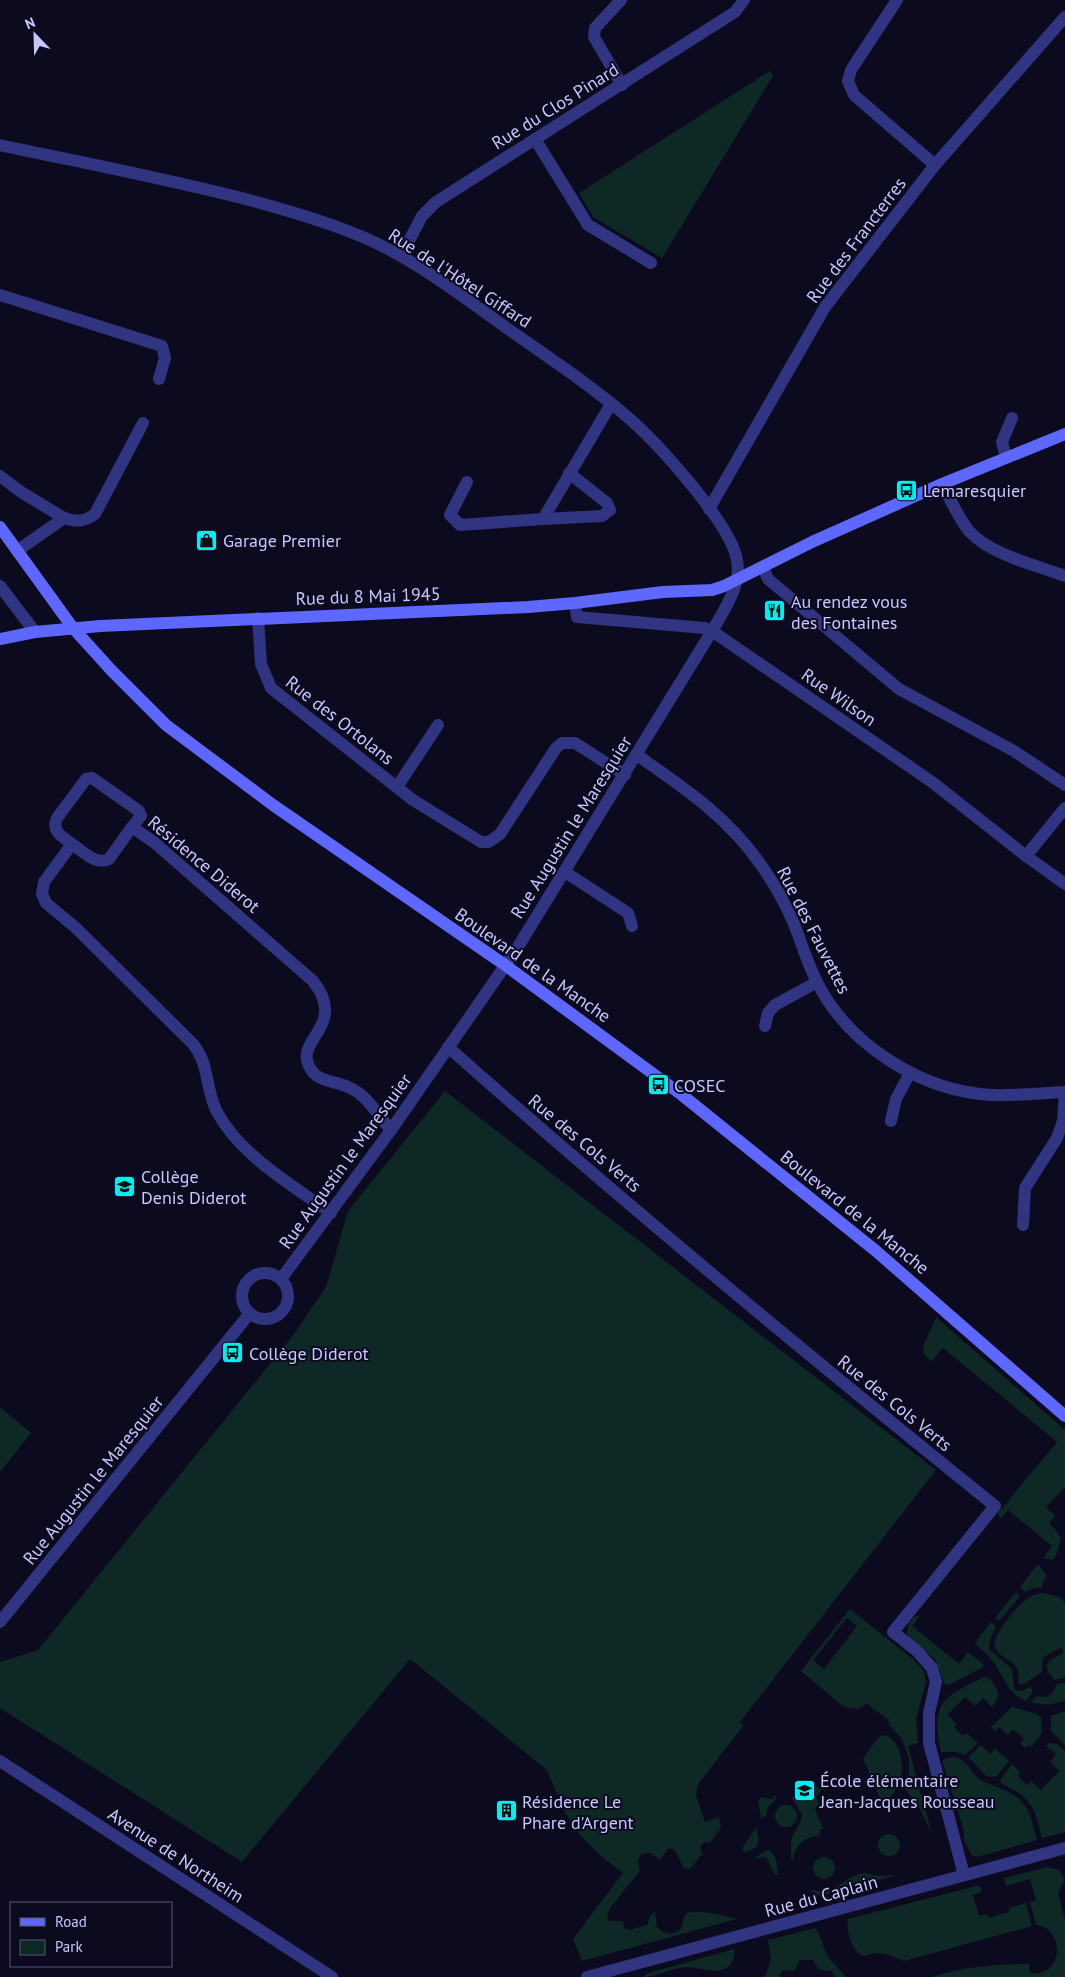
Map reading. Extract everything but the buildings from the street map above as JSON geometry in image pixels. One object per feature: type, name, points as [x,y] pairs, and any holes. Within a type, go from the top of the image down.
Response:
[{"type":"main road","name":"Rue du 8 Mai 1945","points":[[0,639],[35,632],[73,628],[575,603],[663,592],[712,590],[812,542],[942,484],[1065,434]]},
{"type":"main road","name":"Boulevard de la Manche","points":[[0,528],[73,628],[112,671],[172,729],[272,805],[506,964],[682,1095],[827,1210],[940,1305],[1065,1416]]},
{"type":"street","points":[[621,0],[596,28],[594,37],[622,85]]},
{"type":"street","name":"Rue du Clos Pinard","points":[[401,256],[422,216],[436,202],[735,12],[743,0]]},
{"type":"street","points":[[897,0],[851,70],[848,81],[854,95],[935,165]]},
{"type":"street","name":"Rue des Francterres","points":[[709,509],[825,307],[935,165],[1065,17]]},
{"type":"street","points":[[535,139],[588,225],[651,263]]},
{"type":"street","name":"Rue de l'Hôtel Giffard","points":[[0,145],[134,173],[280,209],[354,233],[401,256],[474,305],[611,404],[649,438],[696,491],[727,534],[737,560],[736,580]]},
{"type":"street","points":[[0,295],[162,346],[165,358],[158,378]]},
{"type":"street","points":[[543,520],[611,404]]},
{"type":"street","points":[[1006,458],[1002,442],[1012,418]]},
{"type":"street","points":[[0,476],[21,492],[64,518],[75,522],[82,521],[95,514],[143,423]]},
{"type":"street","points":[[467,482],[450,515],[460,525],[602,516],[610,510],[607,503],[569,473]]},
{"type":"street","points":[[942,484],[962,520],[978,540],[996,550],[1065,576]]},
{"type":"street","points":[[17,551],[64,518]]},
{"type":"street","points":[[763,567],[768,579],[899,689],[1014,751],[1065,785]]},
{"type":"street","name":"Rue Augustin le Maresquier","points":[[281,1279],[391,1130],[506,964],[565,872],[712,631],[729,601],[736,580]]},
{"type":"street","points":[[0,586],[35,632]]},
{"type":"street","name":"Rue Wilson","points":[[575,603],[577,617],[705,628],[712,631],[932,782],[1026,856],[1065,884]]},
{"type":"street","name":"Rue des Ortolans","points":[[258,618],[261,664],[271,688],[413,800],[481,842],[489,842],[500,834],[556,748],[562,743],[575,743],[624,775]]},
{"type":"street","name":"Rue des Ortolans","points":[[397,787],[438,725]]},
{"type":"street","name":"Rue des Fauvettes","points":[[637,755],[705,804],[738,836],[760,863],[787,908],[817,982],[826,999],[852,1029],[879,1053],[910,1073],[958,1090],[993,1095],[1065,1092]]},
{"type":"street","points":[[132,827],[141,816],[139,810],[92,778],[86,779],[54,824],[57,833],[72,844],[44,882],[42,894],[46,904],[76,928],[193,1044],[204,1063],[212,1101],[230,1131],[241,1144],[256,1158],[331,1213]]},
{"type":"street","points":[[1026,856],[1065,808]]},
{"type":"street","name":"Résidence Diderot","points":[[72,844],[97,861],[105,861],[109,859],[132,827],[155,843],[313,981],[319,989],[325,1018],[307,1049],[306,1058],[309,1066],[321,1079],[350,1088],[370,1102],[391,1130]]},
{"type":"street","points":[[565,872],[628,913],[632,926]]},
{"type":"street","points":[[765,1026],[768,1013],[775,1005],[817,982]]},
{"type":"street","name":"Rue des Cols Verts","points":[[448,1047],[570,1155],[819,1364],[996,1506],[893,1632],[917,1651],[932,1668],[936,1682],[929,1713],[929,1743],[964,1875]]},
{"type":"street","points":[[891,1121],[896,1099],[910,1073]]},
{"type":"street","points":[[1023,1225],[1025,1188],[1057,1138],[1063,1121],[1065,1092]]},
{"type":"street","points":[[263,1272],[276,1275],[281,1279],[288,1291],[288,1298],[282,1311],[270,1318],[256,1317],[250,1313],[246,1308],[242,1295],[243,1288],[251,1278],[263,1272]]},
{"type":"street","name":"Rue Augustin le Maresquier","points":[[0,1622],[250,1313]]},
{"type":"street","name":"Avenue de Northeim","points":[[0,1762],[332,1977]]},
{"type":"street","name":"Rue du Caplain","points":[[587,1977],[1065,1848]]},
{"type":"green space","points":[[770,71],[773,76],[662,258],[593,217],[579,193]]},
{"type":"green space","points":[[445,1091],[936,1470],[740,1722],[744,1725],[698,1784],[696,1795],[705,1822],[719,1817],[721,1828],[710,1843],[704,1842],[700,1847],[702,1854],[690,1869],[683,1867],[675,1850],[669,1848],[660,1860],[651,1853],[642,1854],[638,1860],[640,1871],[610,1908],[607,1916],[610,1921],[623,1921],[624,1928],[629,1930],[647,1925],[651,1915],[655,1912],[657,1927],[663,1932],[673,1934],[681,1929],[685,1914],[691,1912],[711,1913],[737,1919],[582,1961],[573,1939],[623,1873],[602,1857],[581,1836],[564,1811],[547,1770],[410,1659],[242,1862],[0,1708],[0,1662],[38,1650],[294,1334],[326,1287],[348,1211]]},
{"type":"green space","points":[[936,1317],[1065,1430],[1065,1489],[1046,1507],[1055,1516],[1049,1523],[1061,1538],[1056,1556],[1052,1560],[1043,1558],[1052,1546],[1008,1510],[1000,1519],[998,1513],[1057,1442],[943,1348],[931,1362],[923,1353],[924,1344]]},
{"type":"green space","points":[[0,1407],[31,1433],[0,1472]]},
{"type":"green space","points":[[1038,1564],[1047,1576],[1042,1587],[1025,1592],[1020,1587]]},
{"type":"green space","points":[[1016,1592],[1019,1596],[1018,1599],[999,1621],[995,1618]]},
{"type":"green space","points":[[1043,1593],[1060,1597],[1065,1603],[1065,1678],[1054,1680],[1047,1668],[1050,1660],[1063,1653],[1062,1648],[1046,1656],[1042,1672],[1021,1685],[1018,1683],[1017,1668],[996,1650],[995,1641],[1001,1627],[1018,1607],[1030,1597]]},
{"type":"green space","points":[[850,1609],[914,1660],[924,1671],[926,1682],[916,1719],[918,1743],[908,1746],[932,1834],[920,1809],[905,1789],[909,1776],[909,1758],[902,1739],[889,1725],[888,1717],[887,1719],[867,1704],[857,1709],[844,1707],[801,1671]],"holes":[[[847,1618],[857,1626],[824,1669],[813,1660]]]},
{"type":"green space","points":[[920,1615],[912,1626],[959,1664],[968,1652],[983,1664],[983,1667],[949,1685],[944,1683],[935,1659],[907,1635],[910,1622],[914,1617]]},
{"type":"green space","points":[[991,1622],[996,1626],[990,1640],[989,1649],[1012,1669],[1014,1689],[1020,1691],[1031,1687],[1033,1692],[1026,1701],[1011,1690],[994,1663],[975,1643]]},
{"type":"green space","points":[[984,1677],[990,1679],[998,1693],[992,1707],[983,1698],[975,1706],[965,1697],[947,1715],[957,1724],[954,1727],[963,1736],[966,1733],[978,1743],[965,1755],[956,1752],[941,1752],[938,1722],[939,1711],[943,1703],[958,1690]]},
{"type":"green space","points":[[1065,1683],[1065,1701],[1047,1705],[1031,1702],[1037,1696],[1048,1697],[1054,1691],[1056,1685]]},
{"type":"green space","points":[[1012,1707],[1037,1714],[1041,1717],[1042,1733],[1031,1747],[1028,1745],[1025,1748],[1020,1743],[1024,1739],[1013,1729],[1008,1735],[999,1727],[995,1731],[991,1727]]},
{"type":"green space","points":[[1065,1711],[1065,1745],[1051,1731],[1051,1716]]},
{"type":"green space","points":[[883,1735],[894,1741],[900,1753],[902,1766],[897,1786],[883,1806],[863,1758],[878,1738]]},
{"type":"green space","points":[[1049,1743],[1057,1744],[1065,1751],[1065,1832],[1042,1838],[1031,1805],[1020,1794],[1002,1784],[1000,1780],[1012,1764],[1020,1772],[1018,1776],[1027,1785],[1031,1781],[1041,1790],[1059,1771],[1050,1762],[1056,1754],[1046,1746]]},
{"type":"green space","points":[[981,1745],[990,1754],[995,1749],[1009,1761],[996,1777],[986,1776],[969,1757]]},
{"type":"green space","points":[[952,1757],[965,1762],[981,1780],[1018,1798],[1030,1815],[1037,1840],[977,1857],[972,1855],[964,1841],[964,1831],[942,1760]]},
{"type":"green space","points":[[806,1782],[822,1789],[816,1797],[819,1804],[815,1809],[823,1829],[820,1829],[820,1835],[809,1838],[801,1843],[796,1850],[793,1860],[791,1860],[791,1839],[800,1823],[802,1815],[792,1798],[796,1791]]},
{"type":"green space","points":[[776,1795],[776,1799],[768,1807],[766,1816],[761,1818],[758,1801],[760,1797],[772,1799]]},
{"type":"green space","points":[[786,1805],[794,1808],[797,1816],[794,1824],[786,1827],[778,1824],[775,1816],[778,1808]]},
{"type":"green space","points":[[756,1828],[759,1839],[757,1846],[750,1851],[744,1852],[742,1848]]},
{"type":"green space","points":[[889,1834],[897,1837],[900,1845],[897,1853],[889,1856],[881,1853],[878,1845],[881,1837]]},
{"type":"green space","points":[[768,1850],[774,1854],[778,1875],[775,1875],[766,1857],[754,1858]]},
{"type":"green space","points":[[824,1857],[832,1860],[835,1868],[832,1876],[824,1879],[816,1876],[813,1868],[816,1860]]},
{"type":"green space","points":[[1047,1867],[1059,1870],[1065,1880],[1058,1893],[1065,1920],[1065,1977],[932,1977],[968,1968],[992,1965],[1029,1964],[1030,1973],[1041,1972],[1050,1968],[1057,1952],[1056,1943],[1052,1934],[1046,1928],[1036,1925],[1030,1902],[1036,1900],[1030,1879],[1006,1886],[1004,1878]]},
{"type":"green space","points":[[866,1873],[877,1876],[897,1875],[820,1896],[808,1889],[826,1890],[858,1874]]},
{"type":"green space","points":[[980,1885],[982,1892],[973,1895],[979,1916],[987,1914],[989,1918],[1009,1912],[1009,1908],[1026,1903],[1032,1926],[904,1961],[893,1956],[881,1954],[861,1955],[851,1941],[847,1923],[848,1919]]},
{"type":"green space","points":[[816,1928],[828,1957],[846,1977],[835,1977],[832,1971],[819,1970],[813,1960],[800,1960],[794,1971],[782,1970],[779,1977],[765,1977],[771,1959],[768,1940]]},
{"type":"green space","points":[[734,1949],[734,1957],[731,1964],[721,1970],[681,1967],[645,1977],[645,1974]]},
{"type":"place","name":"Lemaresquier","points":[[907,490]]},
{"type":"place","name":"Garage Premier","points":[[207,540]]},
{"type":"place","name":"Au rendez vous des Fontaines","points":[[775,611]]},
{"type":"place","name":"COSEC","points":[[658,1085]]},
{"type":"place","name":"Collège Denis Diderot","points":[[125,1186]]},
{"type":"place","name":"Collège Diderot","points":[[233,1353]]},
{"type":"place","name":"École élémentaire Jean-Jacques Rousseau","points":[[804,1790]]},
{"type":"place","name":"Résidence Le Phare d'Argent","points":[[506,1811]]}]
